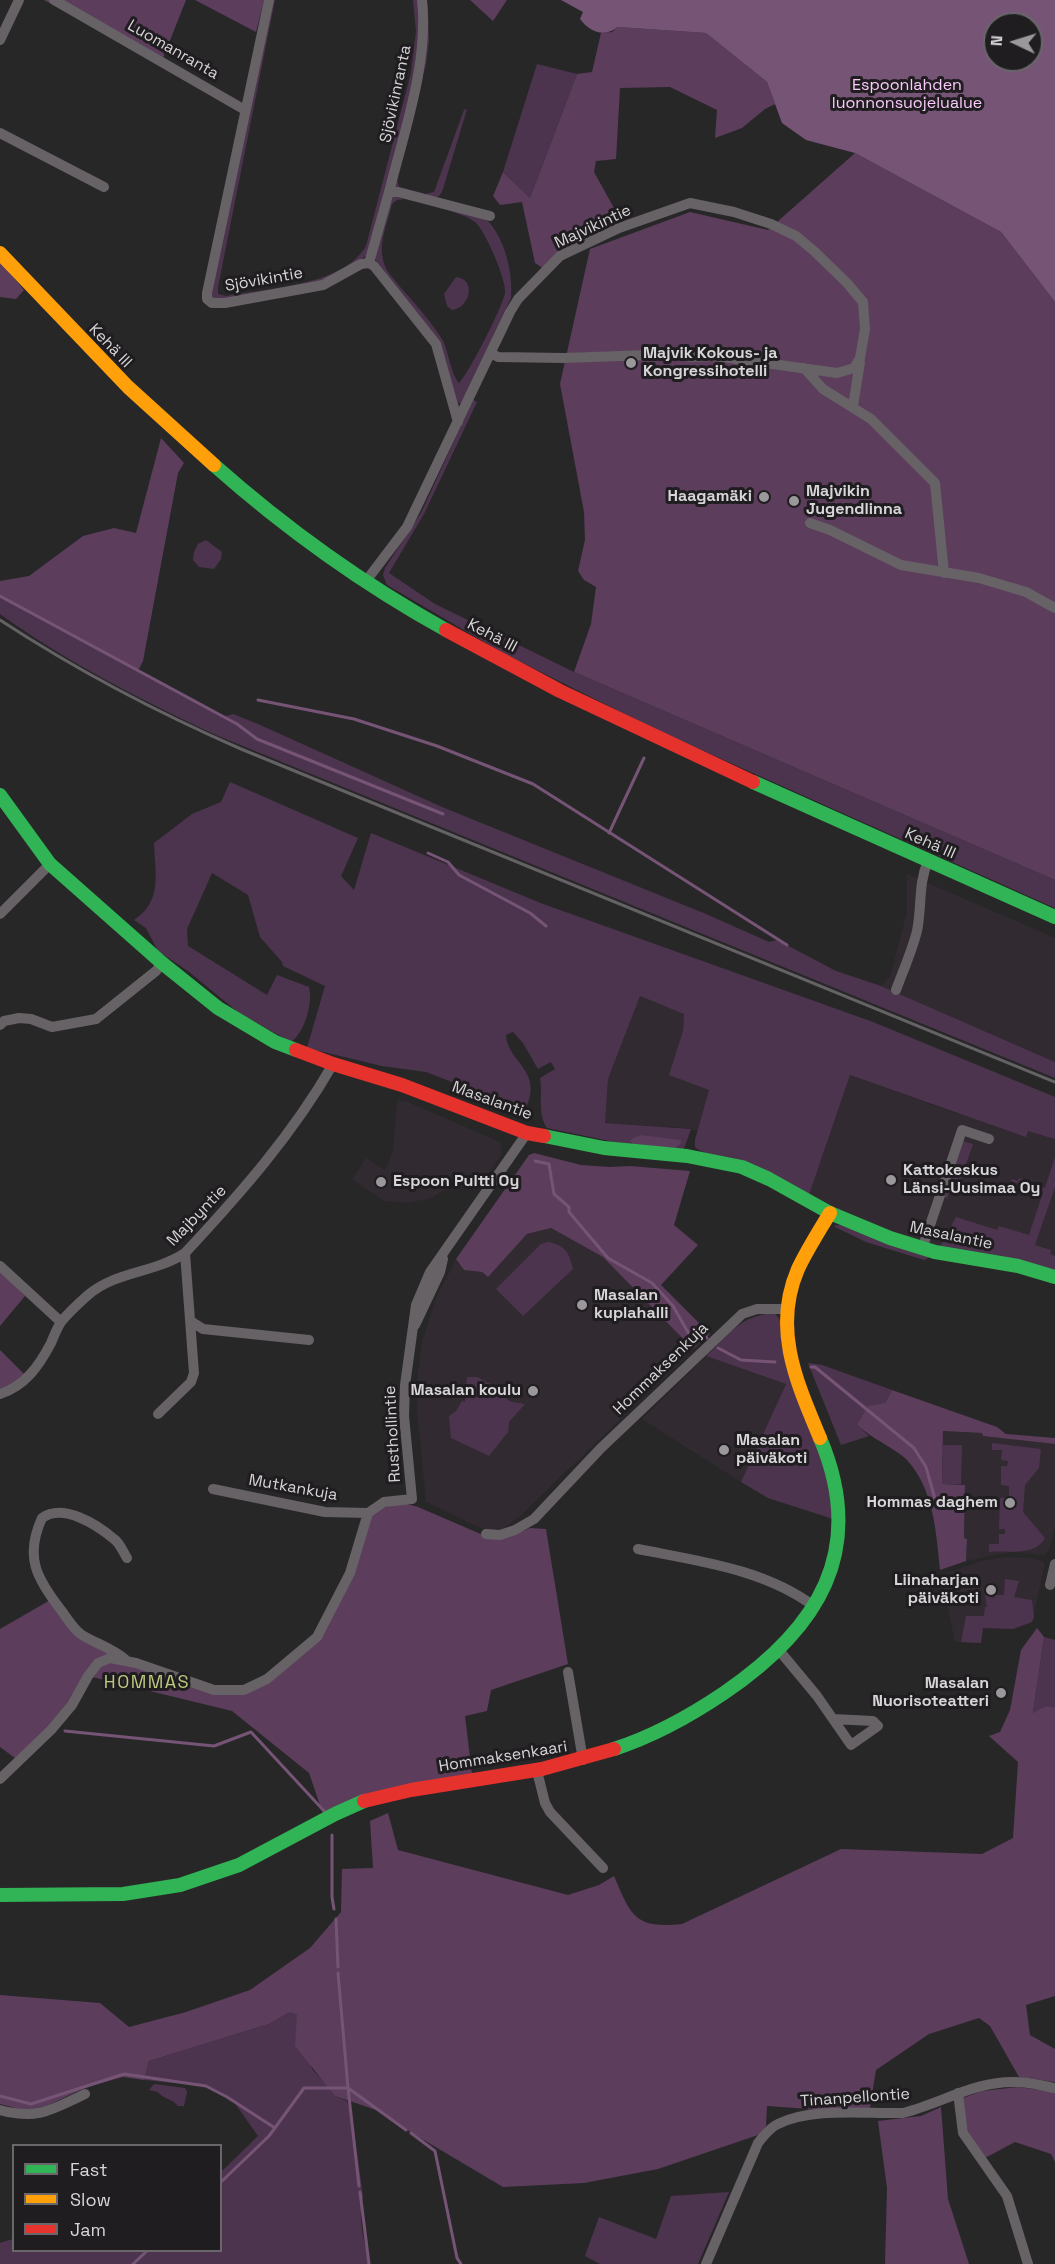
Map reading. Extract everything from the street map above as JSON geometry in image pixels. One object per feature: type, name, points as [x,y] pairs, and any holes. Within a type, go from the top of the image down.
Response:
[{"type":"main road","name":"Kehä III","points":[[0,253],[121,380],[195,449],[266,508],[366,581],[466,642],[587,705],[1055,917]]},
{"type":"main road","name":"Masalantie","points":[[0,795],[50,864],[162,963],[218,1008],[255,1032],[333,1064],[402,1085],[527,1133],[604,1148],[723,1161],[756,1172],[830,1213],[890,1238],[922,1249],[1018,1266],[1055,1277]]},
{"type":"main road","points":[[786,1309],[798,1264],[830,1213]]},
{"type":"main road","name":"Hommaksenkaari","points":[[0,1895],[57,1893],[110,1895],[176,1886],[239,1864],[364,1801],[425,1786],[537,1770],[584,1760],[665,1729],[723,1693],[778,1649],[805,1621],[824,1592],[836,1546],[839,1524],[837,1489],[824,1447],[793,1366],[786,1329],[786,1309]]},
{"type":"street","points":[[0,40],[19,0]]},
{"type":"street","name":"Luomanranta","points":[[54,0],[245,110]]},
{"type":"street","name":"Sjövikintie","points":[[268,0],[207,299],[212,303],[225,303],[323,285],[362,264],[369,263]]},
{"type":"street","name":"Sjövikinranta","points":[[369,263],[389,192],[423,49],[422,0]]},
{"type":"street","points":[[0,133],[104,187]]},
{"type":"street","points":[[389,192],[408,194],[490,216]]},
{"type":"street","name":"Majvikintie","points":[[366,581],[407,527],[458,422],[494,355],[518,299],[560,256],[619,228],[690,203],[734,212],[771,224],[795,236],[847,283],[863,303],[865,329],[853,406]]},
{"type":"street","points":[[369,263],[375,267],[436,344],[458,422]]},
{"type":"street","points":[[494,355],[573,357],[677,354],[691,357],[715,356],[837,373],[854,368],[860,358]]},
{"type":"street","points":[[804,368],[823,389],[871,419],[935,483],[944,573]]},
{"type":"street","points":[[810,523],[830,530],[901,566],[980,578],[1026,592],[1055,608]]},
{"type":"street","points":[[896,990],[917,930],[919,894],[928,861]]},
{"type":"street","points":[[0,914],[50,864]]},
{"type":"street","points":[[0,1025],[4,1021],[19,1018],[31,1019],[52,1027],[96,1019],[156,971],[162,963]]},
{"type":"street","name":"Majbyntie","points":[[0,1394],[14,1389],[34,1370],[61,1322],[89,1294],[109,1281],[174,1260],[185,1253],[255,1177],[311,1100],[333,1064]]},
{"type":"street","points":[[922,1249],[962,1130],[989,1139]]},
{"type":"street","name":"Rusthollintie","points":[[368,1513],[384,1502],[412,1499],[404,1416],[405,1385],[420,1290],[429,1272],[445,1253],[527,1133]]},
{"type":"street","points":[[158,1414],[191,1382],[194,1373],[192,1322],[185,1253]]},
{"type":"street","points":[[0,1266],[61,1322]]},
{"type":"street","name":"Hommaksenkuja","points":[[486,1534],[500,1534],[515,1530],[534,1519],[602,1447],[742,1314],[757,1309],[786,1309]]},
{"type":"street","points":[[192,1322],[203,1329],[309,1340]]},
{"type":"street","name":"Mutkankuja","points":[[213,1489],[325,1512],[368,1513]]},
{"type":"street","points":[[126,1661],[114,1650],[80,1634],[70,1622],[44,1588],[36,1572],[33,1543],[42,1518],[56,1511],[64,1512],[74,1515],[116,1540],[127,1558]]},
{"type":"street","points":[[0,1779],[58,1722],[72,1705],[98,1663],[110,1658],[126,1661],[214,1690],[244,1690],[267,1678],[317,1637],[350,1573],[368,1513]]},
{"type":"street","points":[[638,1549],[739,1571],[790,1592],[815,1607]]},
{"type":"street","points":[[1050,1585],[1055,1564]]},
{"type":"street","points":[[778,1649],[833,1719]]},
{"type":"street","points":[[568,1672],[584,1760]]},
{"type":"street","points":[[537,1770],[545,1803],[550,1812],[603,1868]]},
{"type":"street","name":"Tinanpellontie","points":[[706,2264],[758,2143],[767,2131],[777,2124],[800,2116],[903,2113],[958,2093],[999,2083],[1018,2082],[1055,2088]]},
{"type":"street","points":[[958,2093],[963,2133],[1007,2196],[1028,2264]]},
{"type":"street","points":[[0,2110],[22,2116],[47,2112],[85,2094]]},
{"type":"shaded area","points":[[44,0],[186,0],[161,63]]},
{"type":"shaded area","points":[[195,0],[264,0],[256,32]]},
{"type":"shaded area","points":[[270,0],[275,0],[218,294],[226,296],[283,287],[323,277],[340,270],[355,259],[366,246],[411,73],[416,31],[413,0],[419,0],[421,32],[413,81],[370,251],[366,256],[323,281],[220,301],[212,298],[211,289]]},
{"type":"shaded area","points":[[427,0],[429,41],[426,64],[397,179],[399,187],[425,194],[434,192],[464,110],[467,109],[443,189],[436,198],[392,191]]},
{"type":"shaded area","points":[[470,0],[507,0],[493,21]]},
{"type":"shaded area","name":"Espoonlahden luonnonsuojelualue","points":[[561,0],[1055,0],[1055,302],[1001,232],[855,153],[806,140],[782,123],[767,82],[706,33],[618,27],[602,33],[588,27],[580,19],[583,12]]},
{"type":"shaded area","points":[[618,27],[706,33],[767,82],[775,104],[765,109],[742,128],[715,138],[717,110],[670,87],[620,88],[616,159],[596,161],[594,172],[614,208],[610,232],[546,270],[535,263],[522,202],[500,205],[493,196],[503,172],[530,198],[577,74],[592,72],[601,33],[612,32]]},
{"type":"shaded area","points":[[537,64],[577,74],[530,198],[503,172]]},
{"type":"shaded area","points":[[855,153],[1001,232],[1055,302],[1055,880],[574,672],[591,624],[596,587],[584,580],[578,571],[585,540],[584,512],[560,384],[590,249],[690,212],[768,230]]},
{"type":"shaded area","points":[[393,196],[486,219],[493,227],[503,245],[509,267],[511,298],[461,403],[458,403],[439,343],[375,259]],"holes":[[[405,199],[452,212],[475,222],[489,245],[503,278],[505,287],[503,300],[477,354],[459,383],[442,339],[384,264],[383,239],[392,204],[397,200]]]},
{"type":"shaded area","points":[[0,261],[24,290],[16,299],[0,297]]},
{"type":"shaded area","points":[[456,277],[467,283],[469,294],[463,304],[452,310],[447,306],[444,294]]},
{"type":"shaded area","points":[[473,400],[477,402],[424,514],[389,573],[435,604],[574,672],[1055,880],[1055,908],[659,731],[505,654],[387,585],[383,575],[385,568],[421,513]]},
{"type":"shaded area","points":[[161,438],[184,463],[178,473],[143,661],[138,671],[0,596],[0,581],[29,576],[83,536],[114,528],[136,533]]},
{"type":"shaded area","points":[[206,540],[222,552],[221,559],[214,569],[199,567],[193,560],[198,544]]},
{"type":"shaded area","points":[[0,596],[223,717],[233,714],[258,724],[442,807],[706,914],[769,942],[777,940],[836,971],[881,986],[1055,1062],[1055,1078],[216,735],[105,679],[25,632],[0,614]]},
{"type":"shaded area","points":[[230,782],[358,838],[341,876],[354,890],[371,833],[543,904],[873,1022],[1055,1097],[1055,1139],[1028,1131],[1026,1137],[850,1075],[809,1195],[755,1166],[736,1159],[709,1154],[695,1147],[709,1090],[669,1075],[683,1031],[684,1014],[640,996],[608,1079],[605,1123],[691,1129],[683,1149],[634,1146],[547,1128],[541,1110],[540,1078],[555,1069],[551,1062],[538,1069],[523,1043],[513,1032],[506,1035],[508,1044],[528,1076],[531,1086],[525,1110],[426,1072],[382,1066],[307,1048],[325,986],[283,966],[260,937],[248,895],[212,873],[187,929],[188,946],[267,995],[277,975],[309,987],[310,1001],[307,1017],[291,1042],[239,1013],[188,971],[158,951],[146,928],[134,920],[150,904],[153,895],[156,876],[154,843],[192,814],[221,802]]},
{"type":"shaded area","points":[[907,874],[1055,938],[1055,1062],[881,986],[890,977],[907,912]]},
{"type":"shaded area","points":[[640,996],[685,1014],[683,1031],[709,1090],[698,1131],[687,1128],[605,1123],[608,1079]]},
{"type":"shaded area","points":[[850,1075],[958,1114],[1055,1114],[1055,1271],[940,1247],[854,1220],[809,1195]]},
{"type":"shaded area","points":[[397,1100],[408,1102],[500,1142],[502,1153],[479,1188],[465,1178],[458,1180],[432,1198],[407,1203],[384,1201],[352,1179],[366,1158],[385,1170],[393,1151]]},
{"type":"shaded area","points":[[640,1135],[681,1140],[681,1143],[675,1148],[634,1146],[630,1140]]},
{"type":"shaded area","points":[[962,1141],[973,1144],[960,1182],[967,1184],[964,1192],[952,1185],[947,1199],[945,1197]]},
{"type":"shaded area","points":[[534,1153],[581,1165],[690,1171],[674,1225],[698,1245],[661,1285],[710,1334],[693,1349],[603,1257],[551,1228],[527,1234],[488,1277],[482,1272],[464,1270],[456,1259],[529,1155]]},
{"type":"shaded area","points":[[1055,1157],[1055,1187],[1035,1245],[1051,1250],[1050,1254],[1055,1256],[1055,1271],[940,1247],[956,1217],[997,1230],[999,1226],[1029,1235],[1043,1192],[1011,1181],[1012,1179],[1018,1181],[1019,1178],[1045,1188]]},
{"type":"shaded area","points":[[840,1225],[928,1255],[928,1258],[924,1260],[866,1242],[833,1226]]},
{"type":"shaded area","name":"Masalan koulu","points":[[551,1228],[603,1257],[693,1349],[519,1517],[503,1529],[487,1531],[426,1502],[417,1409],[422,1342],[437,1296],[456,1259],[464,1270],[482,1272],[488,1277],[527,1234]]},
{"type":"shaded area","points":[[548,1242],[559,1245],[565,1250],[573,1269],[523,1316],[496,1289],[541,1244]]},
{"type":"shaded area","points":[[0,1270],[25,1296],[0,1326]]},
{"type":"shaded area","points":[[774,1313],[779,1318],[833,1493],[833,1519],[768,1498],[741,1482],[786,1384],[706,1356],[743,1322]]},
{"type":"shaded area","points":[[0,1350],[24,1374],[11,1386],[0,1390]]},
{"type":"shaded area","name":"Masalan päiväkoti","points":[[706,1356],[786,1384],[741,1482],[642,1419]]},
{"type":"shaded area","points":[[808,1363],[822,1365],[892,1390],[885,1403],[857,1425],[869,1436],[841,1445]]},
{"type":"shaded area","points":[[467,1377],[477,1377],[502,1390],[508,1400],[525,1404],[509,1422],[508,1432],[489,1456],[451,1438],[449,1416],[456,1411],[462,1401],[465,1402]]},
{"type":"shaded area","points":[[892,1390],[997,1427],[1006,1434],[1055,1438],[1055,1444],[983,1436],[982,1433],[943,1431],[942,1484],[965,1485],[966,1561],[940,1570],[932,1512],[923,1484],[907,1460],[857,1425],[868,1406],[885,1403]]},
{"type":"shaded area","name":"Hommas daghem","points":[[943,1431],[983,1433],[983,1436],[1055,1444],[1055,1526],[1049,1550],[1045,1555],[1011,1552],[966,1561],[965,1485],[942,1484]]},
{"type":"shaded area","points":[[992,1443],[1041,1449],[1039,1468],[1025,1485],[1023,1512],[1045,1538],[1035,1548],[989,1552],[989,1544],[999,1544],[999,1534],[1005,1534],[1005,1529],[999,1529],[1000,1498],[1009,1498],[1009,1486],[1001,1485],[1001,1466],[1007,1466],[1008,1461],[1001,1460],[1002,1450],[992,1450]]},
{"type":"shaded area","points":[[943,1445],[962,1445],[961,1484],[942,1484]]},
{"type":"shaded area","points":[[400,1502],[418,1507],[490,1538],[509,1537],[530,1528],[546,1529],[568,1664],[491,1690],[487,1711],[465,1716],[472,1774],[323,1814],[309,1773],[232,1711],[88,1676],[72,1705],[19,1761],[0,1747],[0,1629],[52,1599],[80,1634],[126,1661],[214,1690],[244,1690],[317,1637],[350,1573],[368,1513]]},
{"type":"shaded area","name":"Liinaharjan päiväkoti","points":[[1005,1557],[1031,1558],[1045,1564],[1032,1622],[1013,1629],[983,1628],[981,1643],[955,1642],[941,1575],[982,1561]]},
{"type":"shaded area","points":[[1005,1579],[1019,1581],[1014,1597],[1032,1600],[1034,1617],[1032,1622],[1013,1629],[983,1628],[981,1643],[961,1642],[966,1616],[984,1616],[985,1607],[987,1607],[985,1595],[994,1598],[995,1595],[1004,1595]]},
{"type":"shaded area","points":[[1037,1628],[1044,1637],[1033,1713],[1046,1706],[1055,1707],[1055,1996],[1026,2005],[1030,2035],[1055,2049],[1055,2082],[1019,2077],[990,2026],[979,2018],[929,2034],[876,2070],[869,2113],[767,2106],[766,2126],[761,2134],[658,2169],[584,2183],[503,2187],[379,2111],[335,2096],[295,2046],[297,2015],[290,2012],[269,2024],[149,2061],[144,2080],[123,2077],[87,2087],[44,2107],[23,2110],[0,2104],[0,1995],[100,2003],[129,2027],[186,2012],[250,1990],[310,1948],[341,1912],[342,1869],[373,1868],[370,1821],[388,1813],[398,1850],[568,1895],[599,1885],[614,1876],[625,1901],[637,1917],[644,1922],[666,1925],[682,1924],[841,1849],[982,1854],[1013,1838],[1018,1762],[989,1736],[1000,1732],[1010,1710],[1021,1650]]},
{"type":"shaded area","points":[[1044,1637],[1055,1640],[1055,1707],[1046,1706],[1033,1714]]},
{"type":"shaded area","points":[[290,2012],[297,2015],[312,2069],[335,2096],[347,2101],[352,2116],[363,2196],[361,2223],[369,2264],[0,2264],[0,2243],[12,2239],[12,2252],[222,2252],[222,2171],[258,2136],[234,2102],[206,2086],[144,2080],[149,2061],[269,2024]]},
{"type":"shaded area","points":[[154,2084],[185,2088],[187,2092],[184,2106],[178,2106],[158,2092],[149,2090]]},
{"type":"shaded area","points":[[1018,2087],[1055,2092],[1055,2162],[1051,2154],[1015,2142],[985,2158],[968,2132],[963,2098],[982,2091]]},
{"type":"shaded area","points":[[941,2107],[948,2199],[969,2264],[885,2264],[887,2188],[878,2121],[921,2116]]},
{"type":"shaded area","points":[[729,2192],[698,2264],[600,2264],[585,2256],[599,2217],[656,2239],[671,2196]]},
{"type":"waterway","points":[[0,596],[237,724],[257,739],[443,814]]},
{"type":"waterway","points":[[258,700],[354,719],[437,746],[533,784],[787,945]]},
{"type":"waterway","points":[[609,833],[644,758]]},
{"type":"waterway","points":[[428,853],[448,862],[459,875],[530,913],[546,926]]},
{"type":"waterway","points":[[535,1161],[549,1164],[554,1194],[569,1207],[569,1212],[608,1258],[652,1283],[673,1306],[689,1334],[703,1334],[707,1338]]},
{"type":"waterway","points":[[718,1348],[741,1360],[775,1362]]},
{"type":"waterway","points":[[811,1367],[815,1367],[914,1448],[926,1467],[935,1499]]},
{"type":"waterway","points":[[65,1731],[214,1746],[251,1732],[325,1812]]},
{"type":"waterway","points":[[332,1835],[334,1909]]},
{"type":"waterway","points":[[336,1919],[338,1967]]},
{"type":"waterway","points":[[338,1973],[359,2186]]},
{"type":"waterway","points":[[0,2096],[31,2104],[124,2074],[206,2086],[275,2128]]},
{"type":"waterway","points":[[222,2181],[269,2136],[304,2088],[348,2088],[406,2130]]},
{"type":"waterway","points":[[411,2133],[435,2151],[457,2258],[461,2264]]},
{"type":"waterway","points":[[360,2192],[369,2264]]},
{"type":"waterway","points":[[133,2264],[146,2252]]},
{"type":"railway","points":[[0,620],[118,690],[241,749],[1055,1082]]},
{"type":"traffic: fast","points":[[214,465],[325,554],[385,594],[446,630]]},
{"type":"traffic: fast","points":[[753,782],[1055,917]]},
{"type":"traffic: fast","points":[[0,795],[50,864],[162,963],[218,1008],[275,1042],[296,1050]]},
{"type":"traffic: fast","points":[[544,1136],[604,1148],[687,1156],[742,1167],[769,1179],[830,1213],[890,1238],[935,1252],[1018,1266],[1055,1277]]},
{"type":"traffic: fast","points":[[614,1749],[671,1725],[724,1693],[757,1668],[785,1642],[808,1614],[825,1584],[836,1551],[838,1517],[834,1479],[820,1438]]},
{"type":"traffic: fast","points":[[0,1895],[123,1894],[180,1885],[239,1865],[364,1801]]},
{"type":"traffic: slow","points":[[0,253],[128,387],[214,465]]},
{"type":"traffic: slow","points":[[820,1438],[796,1376],[787,1334],[787,1313],[798,1269],[830,1213]]},
{"type":"traffic: jam","points":[[446,630],[560,691],[753,782]]},
{"type":"traffic: jam","points":[[296,1050],[402,1085],[527,1133],[544,1136]]},
{"type":"traffic: jam","points":[[364,1801],[411,1790],[542,1769],[614,1749]]},
{"type":"place","name":"Majvik Kokous- ja Kongressihotelli","points":[[631,363]]},
{"type":"place","name":"Haagamäki","points":[[764,497]]},
{"type":"place","name":"Majvikin Jugendlinna","points":[[794,501]]},
{"type":"place","name":"Kattokeskus Länsi-Uusimaa Oy","points":[[891,1180]]},
{"type":"place","name":"Espoon Pultti Oy","points":[[381,1182]]},
{"type":"place","name":"Masalan kuplahalli","points":[[582,1305]]},
{"type":"place","name":"Masalan koulu","points":[[533,1391]]},
{"type":"place","name":"Masalan päiväkoti","points":[[724,1450]]},
{"type":"place","name":"Hommas daghem","points":[[1010,1503]]},
{"type":"place","name":"Liinaharjan päiväkoti","points":[[991,1590]]},
{"type":"place","name":"Masalan Nuorisoteatteri","points":[[1001,1693]]},
{"type":"district","name":"HOMMAS","points":[[147,1683]]}]
